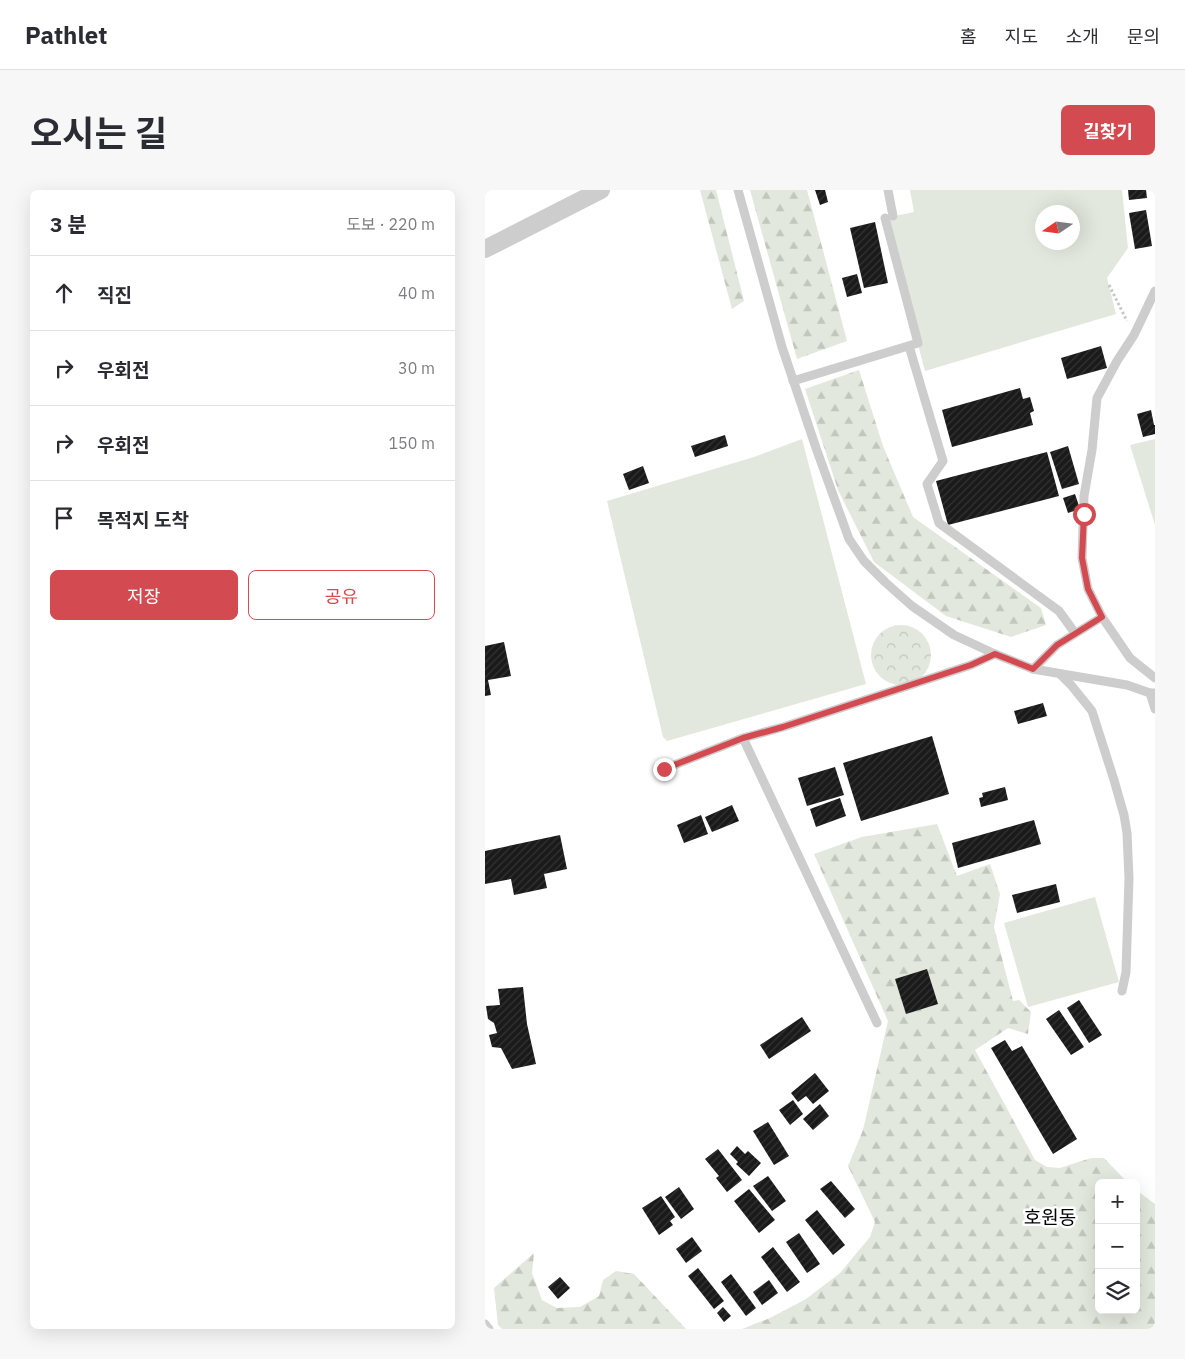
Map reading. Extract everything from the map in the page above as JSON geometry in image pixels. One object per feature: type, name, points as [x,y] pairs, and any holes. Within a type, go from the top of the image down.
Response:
[{"type":"street","points":[[485,248],[601,190]]},
{"type":"lane","points":[[738,190],[779,338],[815,448],[849,539],[864,561],[912,606],[954,635],[1033,669],[1127,685],[1152,693],[1155,709]]},
{"type":"lane","points":[[793,381],[918,343],[889,217],[888,190]]},
{"type":"lane","points":[[1155,291],[1134,335],[1097,398],[1092,450],[1084,496],[1082,558],[1088,589],[1102,617],[1130,658],[1155,678]]},
{"type":"lane","points":[[909,346],[943,461],[927,484],[939,523],[1059,611],[1075,633]]},
{"type":"lane","points":[[1033,669],[1057,645],[1102,617]]},
{"type":"lane","points":[[664,769],[743,738],[783,727],[971,665],[995,654]]},
{"type":"lane","points":[[1059,674],[1071,685],[1092,711],[1116,789],[1127,833],[1129,878],[1126,972],[1122,991]]},
{"type":"lane","points":[[743,738],[877,1023]]},
{"type":"lane","points":[[485,1324],[489,1329]]},
{"type":"path","points":[[1109,285],[1134,335]]},
{"type":"green space","points":[[700,190],[716,190],[744,301],[732,309]]},
{"type":"green space","points":[[750,190],[807,190],[847,341],[797,359]]},
{"type":"green space","points":[[910,190],[1122,190],[1128,248],[1107,278],[1116,314],[925,371],[885,218],[914,212]]},
{"type":"green space","points":[[859,370],[883,446],[913,517],[1041,608],[1046,625],[1011,637],[946,616],[874,562],[838,490],[805,389]]},
{"type":"green space","points":[[802,439],[866,684],[667,741],[663,737],[607,501],[754,457]]},
{"type":"green space","points":[[1155,439],[1155,525],[1130,445]]},
{"type":"green space","points":[[901,625],[918,630],[926,638],[931,655],[926,672],[918,680],[901,685],[884,680],[876,672],[871,655],[876,638],[884,630]]},
{"type":"green space","points":[[937,824],[957,876],[990,864],[1000,894],[994,927],[1013,1001],[1019,1000],[1031,1012],[1028,1034],[1008,1028],[975,1050],[1035,1160],[1047,1167],[1060,1168],[1091,1158],[1104,1158],[1124,1179],[1095,1179],[1095,1314],[1140,1314],[1140,1193],[1155,1204],[1155,1329],[742,1329],[770,1318],[806,1299],[840,1273],[870,1237],[875,1222],[848,1166],[863,1130],[888,1021],[814,854],[862,837]]},
{"type":"green space","points":[[1095,897],[1119,982],[1028,1007],[1004,923]]},
{"type":"green space","points":[[534,1253],[532,1273],[542,1300],[557,1308],[580,1307],[599,1296],[603,1280],[616,1271],[634,1274],[686,1329],[502,1329],[498,1325],[494,1288]]},
{"type":"building","points":[[815,190],[825,190],[828,202],[820,205]]},
{"type":"building","points":[[1128,190],[1146,190],[1147,198],[1129,200]]},
{"type":"building","points":[[1146,210],[1152,246],[1135,249],[1129,213]]},
{"type":"building","points":[[875,222],[888,283],[864,288],[850,228]]},
{"type":"building","points":[[857,274],[862,293],[847,297],[842,278]]},
{"type":"building","points":[[1101,346],[1107,368],[1067,379],[1061,358]]},
{"type":"building","points":[[1020,388],[1023,399],[1030,397],[1034,411],[1030,413],[1033,425],[952,447],[942,410]]},
{"type":"building","points":[[1151,410],[1155,434],[1143,437],[1137,414]]},
{"type":"building","points":[[725,435],[728,446],[695,457],[691,446]]},
{"type":"building","points":[[1068,446],[1079,484],[1062,489],[1050,452]]},
{"type":"building","points":[[1047,452],[1059,496],[948,525],[936,481]]},
{"type":"building","points":[[643,466],[649,483],[629,490],[623,474]]},
{"type":"building","points":[[1075,494],[1080,509],[1068,513],[1063,498]]},
{"type":"building","points":[[504,642],[511,676],[488,680],[491,695],[485,696],[485,646]]},
{"type":"building","points":[[1043,703],[1047,716],[1018,724],[1014,711]]},
{"type":"building","points":[[932,736],[949,794],[861,821],[843,763]]},
{"type":"building","points":[[835,767],[844,795],[807,806],[798,778]]},
{"type":"building","points":[[1005,787],[1008,800],[981,807],[979,798],[983,797],[982,793]]},
{"type":"building","points":[[840,798],[846,816],[816,827],[810,809]]},
{"type":"building","points":[[732,805],[739,821],[712,832],[705,817]]},
{"type":"building","points":[[701,815],[708,834],[684,843],[677,825]]},
{"type":"building","points":[[1034,820],[1041,844],[958,868],[952,843]]},
{"type":"building","points":[[560,835],[567,869],[544,874],[547,888],[514,895],[511,879],[485,884],[485,851]]},
{"type":"building","points":[[1056,884],[1060,902],[1017,913],[1012,895]]},
{"type":"building","points":[[927,969],[938,1004],[906,1014],[895,979]]},
{"type":"building","points":[[523,987],[527,1024],[536,1064],[512,1069],[501,1048],[492,1047],[489,1035],[497,1033],[494,1023],[488,1019],[486,1006],[500,1005],[498,989]]},
{"type":"building","points":[[1079,1000],[1102,1035],[1089,1043],[1067,1008]]},
{"type":"building","points":[[1059,1010],[1084,1047],[1071,1055],[1046,1019]]},
{"type":"building","points":[[802,1017],[811,1031],[769,1059],[760,1045]]},
{"type":"building","points":[[1005,1040],[1012,1051],[1022,1046],[1077,1139],[1053,1154],[991,1048]]},
{"type":"building","points":[[815,1073],[829,1091],[813,1104],[806,1096],[798,1102],[791,1093]]},
{"type":"building","points":[[793,1100],[803,1114],[790,1125],[779,1110]]},
{"type":"building","points":[[820,1104],[829,1116],[813,1130],[803,1119]]},
{"type":"building","points":[[768,1122],[789,1156],[774,1165],[753,1131]]},
{"type":"building","points":[[737,1146],[745,1154],[748,1151],[761,1163],[749,1176],[736,1164],[738,1162],[730,1154]]},
{"type":"building","points":[[718,1149],[742,1180],[727,1192],[716,1178],[719,1176],[705,1159]]},
{"type":"building","points":[[768,1176],[786,1201],[772,1211],[753,1186]]},
{"type":"building","points":[[831,1181],[855,1209],[845,1218],[820,1189]]},
{"type":"building","points":[[679,1187],[694,1209],[681,1219],[665,1197]]},
{"type":"building","points":[[749,1189],[775,1220],[759,1233],[734,1201]]},
{"type":"building","points":[[661,1196],[675,1217],[670,1221],[673,1225],[659,1235],[642,1208]]},
{"type":"building","points":[[817,1210],[845,1245],[833,1255],[805,1220]]},
{"type":"building","points":[[799,1233],[820,1264],[807,1273],[786,1242]]},
{"type":"building","points":[[692,1237],[702,1251],[686,1263],[676,1249]]},
{"type":"building","points":[[773,1247],[800,1282],[787,1292],[761,1257]]},
{"type":"building","points":[[698,1268],[724,1301],[714,1309],[688,1276]]},
{"type":"building","points":[[731,1274],[756,1308],[746,1316],[721,1282]]},
{"type":"building","points":[[560,1277],[570,1288],[558,1299],[548,1287]]},
{"type":"building","points":[[769,1280],[778,1293],[762,1305],[753,1292]]},
{"type":"building","points":[[723,1307],[731,1316],[724,1322],[717,1313]]},
{"type":"district","name":"호원동","points":[[1050,1217]]},
{"type":"route","points":[[664,769],[743,738],[783,727],[971,665],[995,654],[1033,669],[1057,645],[1102,617],[1088,589],[1082,558],[1084,514]]}]
